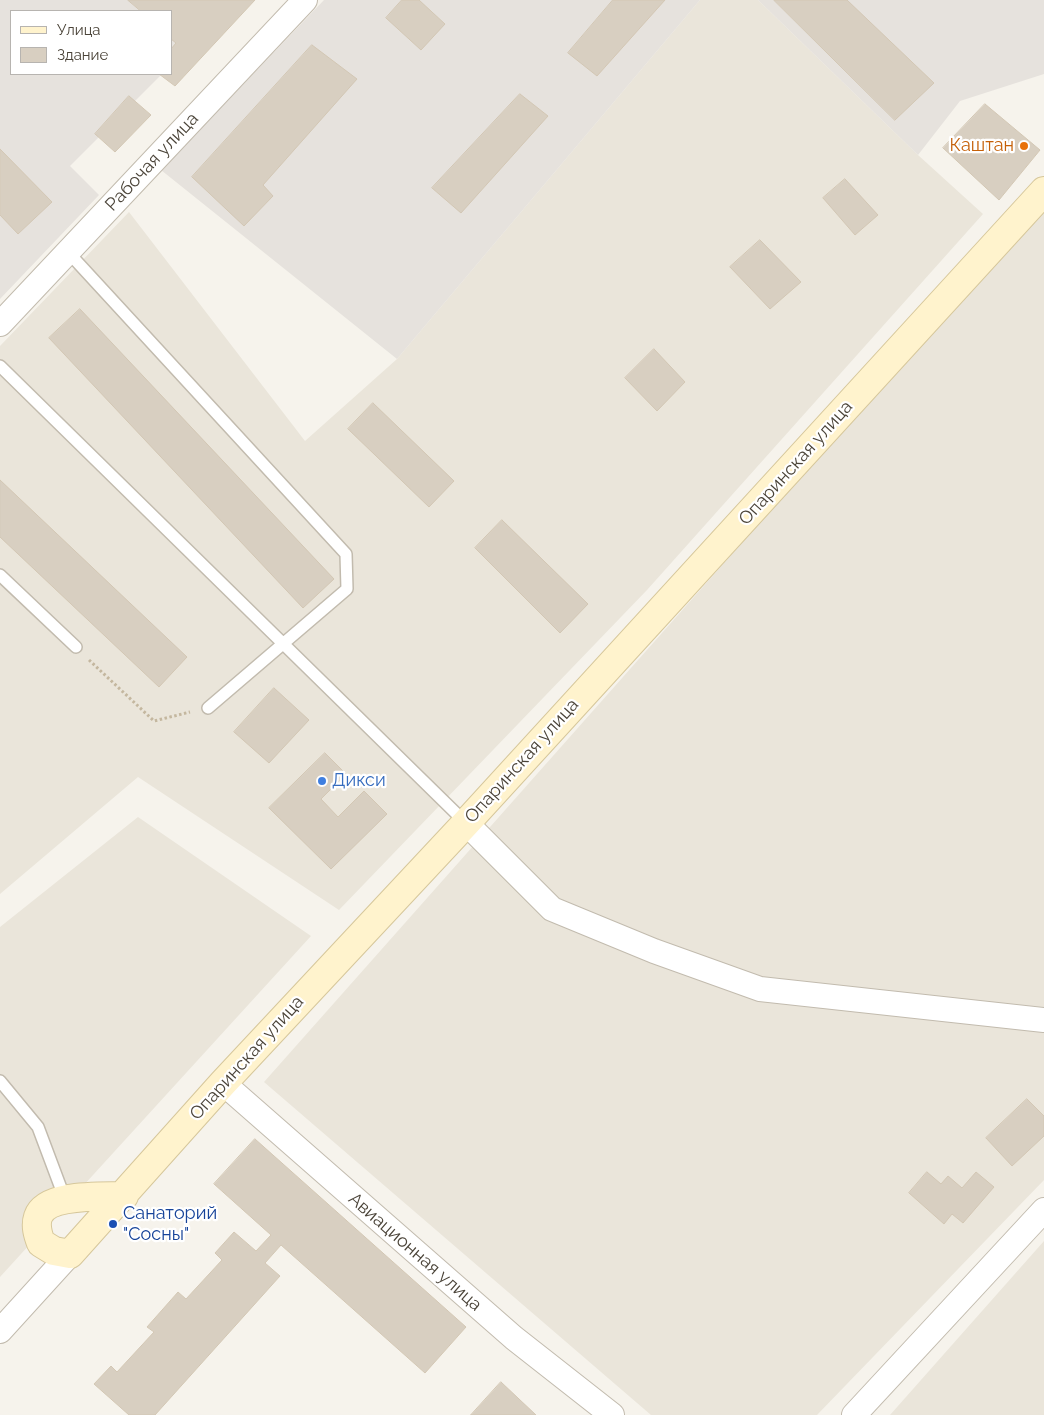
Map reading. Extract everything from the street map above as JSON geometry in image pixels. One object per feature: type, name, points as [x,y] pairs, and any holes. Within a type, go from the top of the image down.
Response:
[{"type":"street","name":"Рабочая улица","points":[[0,324],[304,0]]},
{"type":"street","name":"Опаринская улица","points":[[0,1331],[124,1196],[223,1083],[466,823],[1044,191]]},
{"type":"street","points":[[466,823],[552,910],[654,951],[760,989],[1044,1020]]},
{"type":"street","name":"Авиационная улица","points":[[223,1083],[514,1338],[612,1415]]},
{"type":"street","points":[[70,1254],[54,1251],[41,1243],[36,1229],[38,1216],[49,1204],[65,1199],[124,1196]]},
{"type":"street","points":[[854,1415],[1044,1210]]},
{"type":"lane","points":[[68,252],[346,554],[347,589],[208,708]]},
{"type":"lane","points":[[0,366],[466,823]]},
{"type":"lane","points":[[0,575],[76,647]]},
{"type":"lane","points":[[0,1081],[38,1127],[65,1199]]},
{"type":"path","points":[[76,647],[154,721],[208,708]]},
{"type":"shaded area","points":[[0,0],[236,0],[172,64],[172,10],[10,10],[10,75],[161,75],[70,166],[99,195],[0,299]]},
{"type":"shaded area","points":[[324,0],[700,0],[397,359],[161,170]]},
{"type":"shaded area","points":[[700,0],[758,0],[918,155],[983,214],[647,590],[339,910],[138,777],[0,894],[0,346],[129,212],[305,441],[397,359]]},
{"type":"shaded area","points":[[758,0],[1044,0],[1044,74],[960,101],[918,155]]},
{"type":"shaded area","points":[[1044,202],[1044,1180],[817,1415],[651,1415],[264,1082]]},
{"type":"shaded area","points":[[138,817],[311,936],[0,1277],[0,927]]},
{"type":"shaded area","points":[[1044,1241],[1044,1415],[890,1415]]},
{"type":"building","points":[[128,0],[255,0],[175,86],[160,75],[172,75],[172,48],[176,43],[172,40],[172,10],[140,10]]},
{"type":"building","points":[[402,0],[419,0],[445,24],[421,50],[386,18]]},
{"type":"building","points":[[613,0],[665,0],[597,76],[568,53]]},
{"type":"building","points":[[774,0],[847,0],[934,83],[895,120]]},
{"type":"building","points":[[312,45],[357,79],[263,185],[273,196],[244,226],[192,177]]},
{"type":"building","points":[[520,94],[548,116],[461,213],[432,188]]},
{"type":"building","points":[[129,96],[151,115],[115,152],[95,134]]},
{"type":"building","points":[[985,104],[1040,150],[999,200],[943,148]]},
{"type":"building","points":[[0,149],[52,202],[18,234],[0,215]]},
{"type":"building","points":[[845,179],[878,215],[855,235],[823,198]]},
{"type":"building","points":[[760,240],[801,282],[770,309],[730,267]]},
{"type":"building","points":[[80,309],[334,579],[303,608],[49,338]]},
{"type":"building","points":[[654,349],[685,382],[657,411],[625,378]]},
{"type":"building","points":[[373,403],[454,481],[429,507],[348,429]]},
{"type":"building","points":[[0,480],[187,657],[159,687],[0,537]]},
{"type":"building","points":[[502,520],[588,604],[560,633],[475,548]]},
{"type":"building","points":[[274,688],[309,720],[269,763],[234,732]]},
{"type":"building","points":[[325,753],[346,774],[321,799],[338,817],[364,791],[387,814],[331,869],[269,808]]},
{"type":"building","points":[[1027,1099],[1044,1116],[1044,1136],[1012,1166],[986,1138]]},
{"type":"building","points":[[255,1139],[466,1327],[425,1373],[281,1245],[265,1263],[280,1276],[155,1415],[129,1415],[94,1384],[111,1366],[117,1372],[154,1332],[147,1327],[178,1292],[186,1299],[222,1260],[215,1253],[234,1232],[256,1251],[271,1235],[214,1184]]},
{"type":"building","points":[[927,1172],[941,1184],[948,1176],[962,1188],[976,1172],[994,1187],[963,1223],[952,1214],[944,1224],[909,1193]]},
{"type":"building","points":[[501,1382],[536,1415],[471,1415]]},
{"type":"place","name":"Каштан","points":[[1024,146]]},
{"type":"place","name":"Дикси","points":[[322,781]]},
{"type":"place","name":"Санаторий \"Сосны\"","points":[[113,1224]]}]
